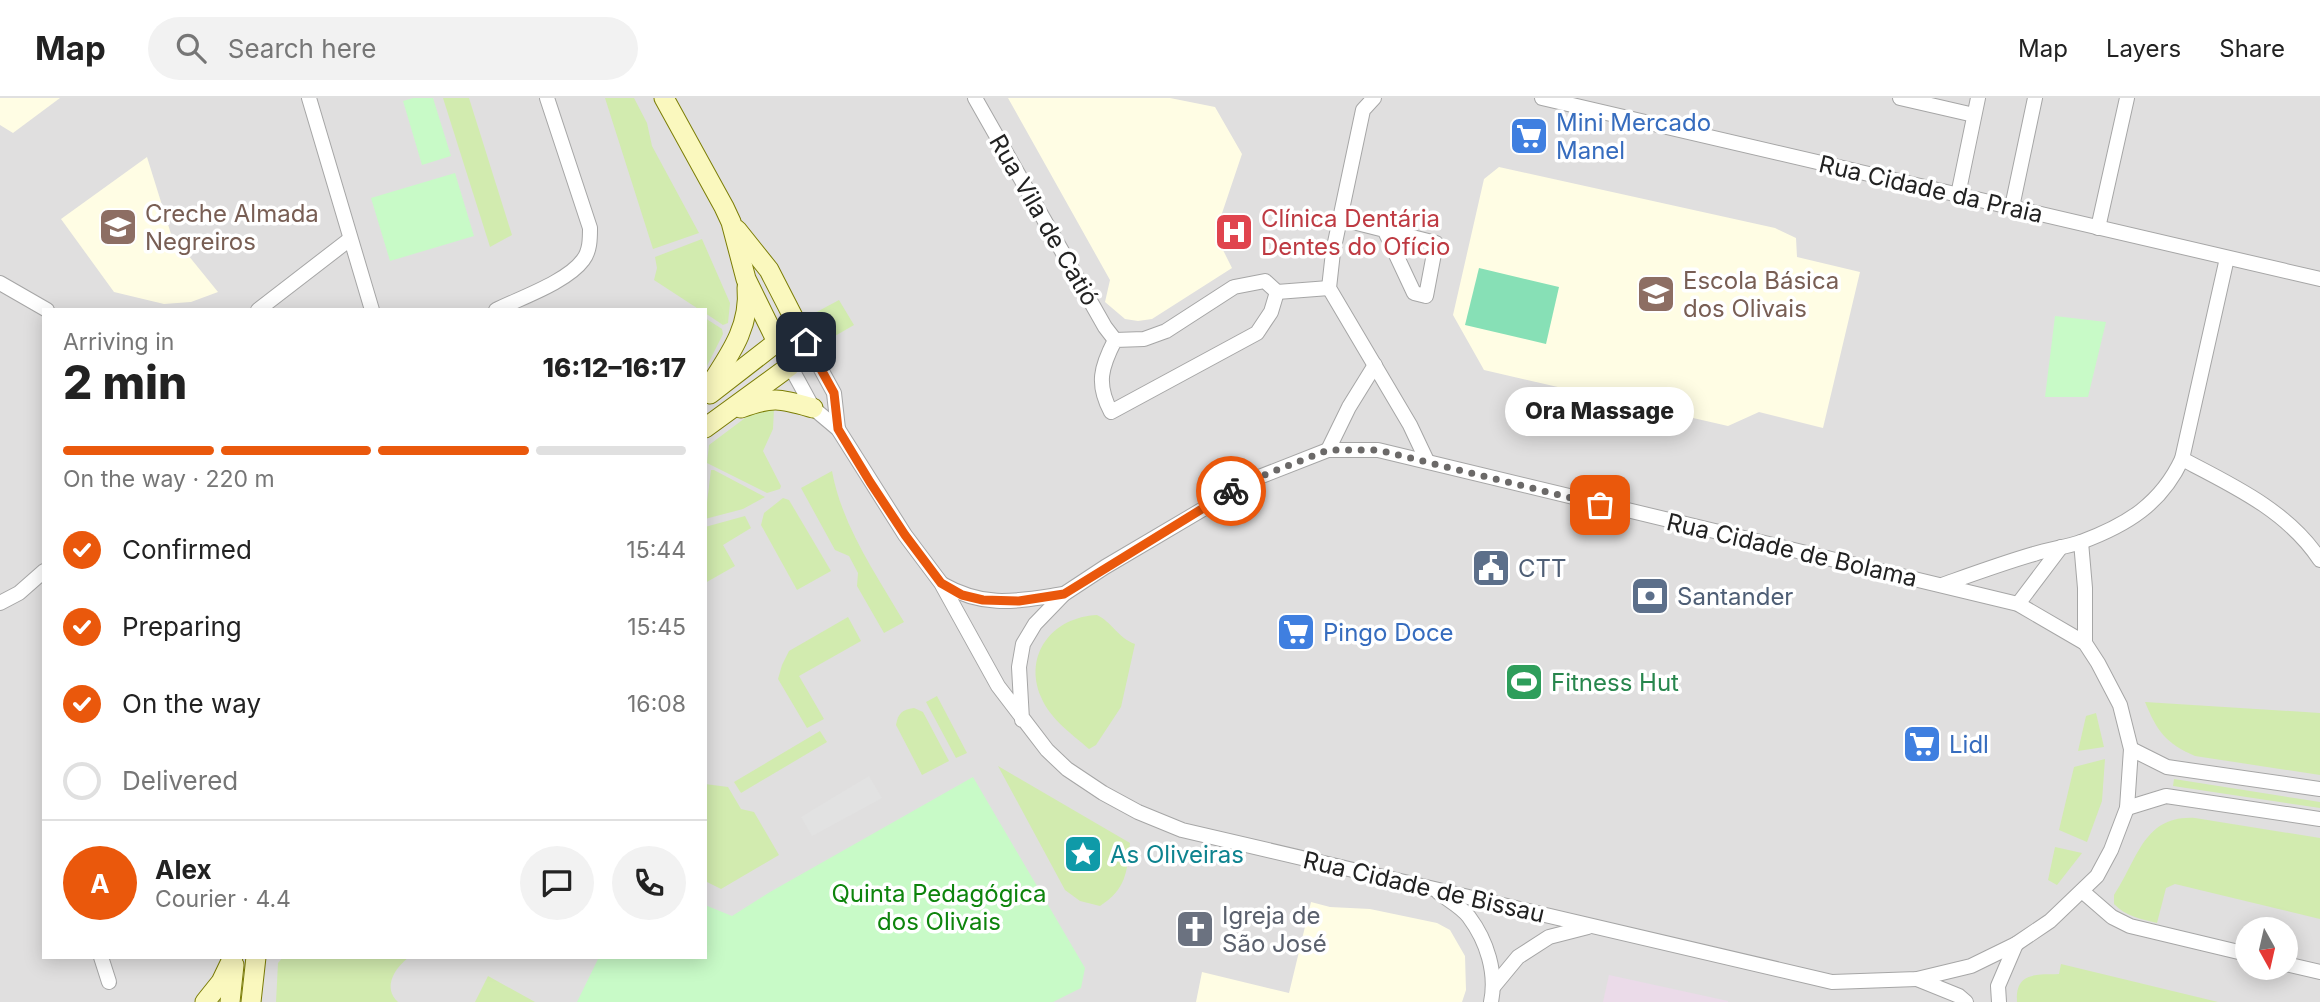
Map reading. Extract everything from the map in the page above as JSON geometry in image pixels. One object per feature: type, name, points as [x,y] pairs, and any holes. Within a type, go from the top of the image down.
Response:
[{"type":"main road","name":"Rua Cidade de Bissau","points":[[664,98],[731,222],[769,270],[806,342]]},
{"type":"main road","name":"Rua Cidade de Bissau","points":[[731,222],[746,279],[777,342]]},
{"type":"main road","points":[[707,392],[747,317],[746,279]]},
{"type":"main road","points":[[707,394],[777,342],[806,342]]},
{"type":"main road","points":[[707,427],[790,366],[806,342]]},
{"type":"main road","points":[[724,414],[768,399],[782,399],[813,408]]},
{"type":"main road","points":[[205,1002],[221,982],[233,959]]},
{"type":"main road","points":[[230,1002],[234,959]]},
{"type":"main road","points":[[251,1002],[256,959]]},
{"type":"street","points":[[309,98],[371,308]]},
{"type":"street","points":[[500,308],[563,277],[583,261],[590,246],[590,228],[547,98]]},
{"type":"street","name":"Rua Vila de Catió","points":[[975,98],[1039,214],[1115,340]]},
{"type":"street","points":[[1374,98],[1361,104],[1329,288],[1410,425],[1427,461]]},
{"type":"street","name":"Rua Cidade da Praia","points":[[1542,98],[2320,279]]},
{"type":"street","points":[[1900,98],[1974,115]]},
{"type":"street","points":[[1958,195],[1978,98]]},
{"type":"street","points":[[2012,207],[2035,98]]},
{"type":"street","points":[[2098,228],[2127,98]]},
{"type":"street","points":[[1340,219],[1384,229],[1436,243],[1426,296],[1414,293],[1384,229]]},
{"type":"street","points":[[261,308],[350,239]]},
{"type":"street","points":[[1942,585],[2037,552],[2081,542],[2120,524],[2157,499],[2172,481],[2182,459],[2227,258]]},
{"type":"street","points":[[1277,292],[1271,312],[1257,333],[1111,412],[1102,394],[1101,384],[1108,355],[1115,340],[1144,339],[1166,331],[1234,287],[1265,281],[1277,292],[1329,288]]},
{"type":"street","points":[[0,283],[44,308]]},
{"type":"street","name":"Rua Cidade de Bissau","points":[[777,342],[813,408],[838,429],[905,535],[941,583],[998,686],[1022,720],[1047,750],[1068,769],[1138,812],[1182,830],[1832,982],[1917,979],[1971,966],[2016,944],[2050,921],[2097,876],[2106,859],[2127,808],[2131,749],[2120,705],[2085,643],[2018,604]]},
{"type":"street","name":"Rua Cidade de Bissau","points":[[806,342],[834,393],[838,429]]},
{"type":"street","points":[[1328,450],[1349,407],[1375,365]]},
{"type":"street","name":"Rua Cidade de Bolama","points":[[1022,720],[1018,667],[1023,645],[1035,624],[1064,594],[1245,484],[1328,450],[1378,450],[2018,604]]},
{"type":"street","points":[[2182,459],[2267,506],[2290,525],[2320,560]]},
{"type":"street","points":[[2081,542],[2085,588],[2085,643]]},
{"type":"street","points":[[2018,604],[2061,547]]},
{"type":"street","points":[[0,603],[19,593],[42,573]]},
{"type":"street","name":"Rua Cidade de Bolama","points":[[941,583],[962,595],[983,600],[1019,601],[1064,594]]},
{"type":"street","points":[[2131,749],[2167,767],[2320,789]]},
{"type":"street","points":[[2127,808],[2166,796],[2320,820]]},
{"type":"street","points":[[1434,890],[1468,915],[1487,948],[1494,986],[1491,1002]]},
{"type":"street","points":[[2082,891],[2112,918],[2130,926],[2235,951]]},
{"type":"street","points":[[1494,986],[1518,957],[1549,937],[1591,926]]},
{"type":"street","points":[[1999,1002],[1998,986],[2016,944]]},
{"type":"street","points":[[102,959],[109,982]]},
{"type":"street","points":[[2298,967],[2320,972]]},
{"type":"street","points":[[1917,979],[1959,996],[1966,1002]]},
{"type":"shaded area","points":[[0,98],[2320,98],[2320,1002],[0,1002]]},
{"type":"shaded area","points":[[0,98],[60,98],[13,133],[0,125]]},
{"type":"shaded area","points":[[1008,98],[1170,98],[1215,107],[1242,154],[1215,234],[1232,268],[1152,319],[1125,319],[1105,302],[1110,280]]},
{"type":"shaded area","name":"Creche Almada Negreiros","points":[[147,157],[171,234],[218,292],[191,302],[164,304],[114,292],[61,219]]},
{"type":"shaded area","name":"Escola Básica dos Olivais","points":[[1499,167],[1775,228],[1796,238],[1797,257],[1860,272],[1823,428],[1759,412],[1728,426],[1484,370],[1453,315],[1484,179]]},
{"type":"shaded area","points":[[869,776],[882,798],[812,836],[801,817]]},
{"type":"shaded area","points":[[1311,902],[1330,907],[1370,909],[1437,923],[1450,930],[1465,956],[1466,990],[1462,1002],[1196,1002],[1202,972],[1289,993]]},
{"type":"shaded area","points":[[1609,975],[1728,1001],[1728,1002],[1603,1002]]},
{"type":"green space","points":[[433,98],[451,156],[422,165],[403,101]]},
{"type":"green space","points":[[443,98],[469,98],[512,235],[490,247]]},
{"type":"green space","points":[[605,98],[634,98],[647,123],[652,146],[699,233],[653,249]]},
{"type":"green space","points":[[455,173],[474,236],[390,261],[371,198]]},
{"type":"green space","points":[[702,239],[730,303],[728,323],[723,325],[707,314],[707,308],[697,308],[654,280],[657,268],[655,257]]},
{"type":"green space","points":[[1479,268],[1559,287],[1546,344],[1465,325]]},
{"type":"green space","points":[[839,300],[854,325],[828,340],[813,314]]},
{"type":"green space","points":[[2055,316],[2106,322],[2088,397],[2045,397]]},
{"type":"green space","points":[[707,319],[722,329],[723,334],[707,366]]},
{"type":"green space","points":[[774,409],[773,429],[763,451],[781,486],[780,489],[767,493],[707,463],[709,445],[749,415]]},
{"type":"green space","points":[[711,470],[765,497],[743,509],[707,518]]},
{"type":"green space","points":[[832,471],[852,530],[904,622],[884,633],[857,586],[858,573],[849,556],[835,550],[801,488]]},
{"type":"green space","points":[[783,498],[789,500],[831,571],[797,590],[761,525],[764,513]]},
{"type":"green space","points":[[745,516],[751,528],[723,545],[735,566],[707,582],[707,526]]},
{"type":"green space","points":[[1097,615],[1135,644],[1121,707],[1096,745],[1089,749],[1062,726],[1045,705],[1036,681],[1036,666],[1039,653],[1055,630],[1081,617]]},
{"type":"green space","points":[[848,617],[861,641],[799,676],[824,719],[807,728],[778,679],[782,665],[789,651]]},
{"type":"green space","points":[[937,696],[967,753],[956,758],[926,702]]},
{"type":"green space","points":[[2145,702],[2320,713],[2320,775],[2195,756],[2163,735]]},
{"type":"green space","points":[[914,708],[923,712],[949,761],[922,775],[896,725],[901,713]]},
{"type":"green space","points":[[2096,713],[2104,747],[2078,751],[2086,716]]},
{"type":"green space","points":[[820,731],[827,742],[741,793],[734,782]]},
{"type":"green space","points":[[2105,759],[2102,801],[2087,842],[2059,830],[2074,767]]},
{"type":"green space","points":[[998,766],[1130,843],[1124,879],[1109,900],[1100,906],[1080,901],[1065,890]]},
{"type":"green space","name":"Quinta Pedagógica dos Olivais","points":[[973,777],[1085,968],[1081,988],[1053,1002],[577,1002],[598,959],[707,959],[707,906],[732,916]]},
{"type":"green space","points":[[2174,779],[2320,802],[2320,808],[2173,786]]},
{"type":"green space","points":[[707,784],[728,787],[741,809],[754,812],[779,855],[721,889],[707,882]]},
{"type":"green space","points":[[2195,818],[2320,838],[2320,919],[2175,884],[2166,888],[2157,923],[2118,908],[2114,904],[2114,895],[2144,842],[2164,824],[2178,819]]},
{"type":"green space","points":[[2055,847],[2082,853],[2057,885],[2048,880]]},
{"type":"green space","points":[[281,959],[407,959],[392,978],[391,990],[398,1002],[276,1002],[278,963]]},
{"type":"green space","points":[[2061,964],[2218,1002],[2017,1002],[2017,992],[2024,980],[2036,975],[2059,974]]},
{"type":"green space","points":[[488,976],[535,1002],[475,1002]]},
{"type":"way so far","points":[[1231,491],[1328,450],[1378,450],[1600,505]]},
{"type":"place","name":"Mini Mercado Manel","points":[[1529,136]]},
{"type":"place","name":"Creche Almada Negreiros","points":[[118,227]]},
{"type":"place","name":"Clínica Dentária Dentes do Ofício","points":[[1234,232]]},
{"type":"place","name":"Escola Básica dos Olivais","points":[[1656,294]]},
{"type":"place","name":"Ora Massage","points":[[1600,505]]},
{"type":"place","name":"CTT","points":[[1491,568]]},
{"type":"place","name":"Santander","points":[[1650,596]]},
{"type":"place","name":"Pingo Doce","points":[[1296,632]]},
{"type":"place","name":"Fitness Hut","points":[[1524,682]]},
{"type":"place","name":"Lidl","points":[[1922,744]]},
{"type":"place","name":"As Oliveiras","points":[[1083,854]]},
{"type":"place","name":"Igreja de São José","points":[[1195,929]]},
{"type":"route","points":[[806,342],[834,393],[838,429],[870,482],[941,583],[962,595],[983,600],[1019,601],[1064,594],[1231,491]]}]
